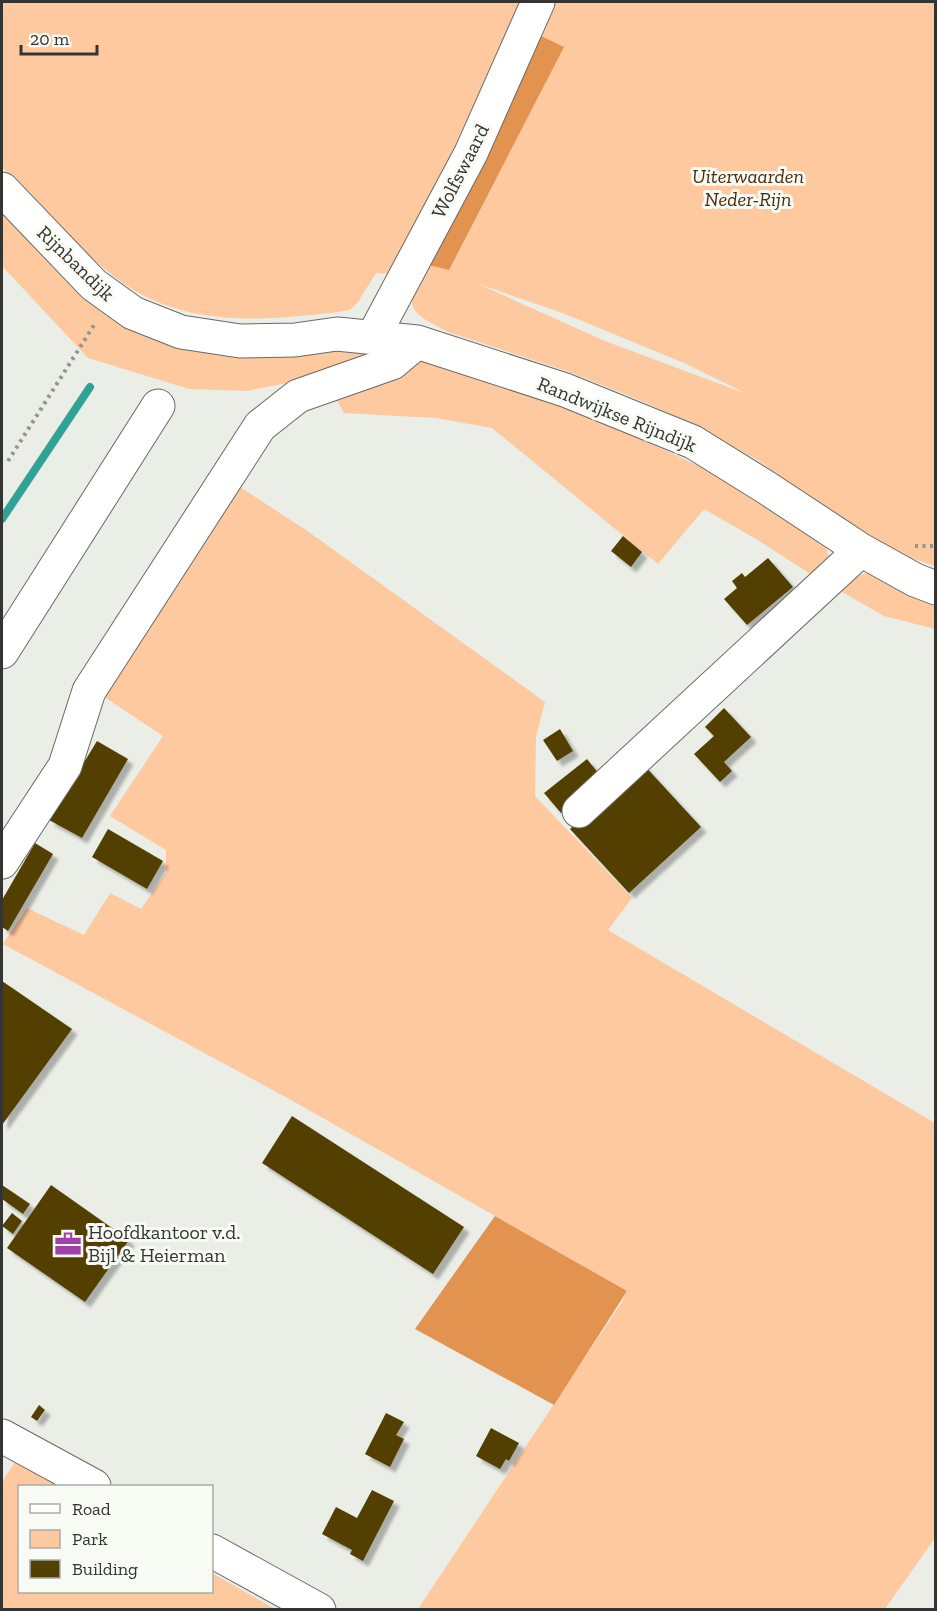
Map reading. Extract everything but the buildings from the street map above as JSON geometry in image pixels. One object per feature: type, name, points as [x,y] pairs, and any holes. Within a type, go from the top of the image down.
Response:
[{"type":"street","name":"Wolfswaard","points":[[373,337],[471,153],[538,2]]},
{"type":"street","name":"Rijnbandijk","points":[[2,189],[94,285],[134,313],[182,332],[240,341],[295,340],[337,334],[373,337]]},
{"type":"street","name":"Randwijkse Rijndijk","points":[[373,337],[417,342],[565,390],[693,442],[768,488],[861,550],[915,580],[936,588]]},
{"type":"street","points":[[2,862],[65,766],[89,691],[260,426],[298,396],[392,363],[417,342]]},
{"type":"street","points":[[2,652],[158,406]]},
{"type":"street","points":[[579,811],[861,550]]},
{"type":"street","points":[[2,1436],[92,1485]]},
{"type":"street","points":[[213,1552],[319,1610]]},
{"type":"path","points":[[8,461],[111,298]]},
{"type":"green space","name":"Uiterwaarden Neder-Rijn","points":[[2,2],[935,2],[935,566],[896,553],[811,499],[759,461],[704,430],[644,402],[567,371],[448,332],[428,321],[416,312],[413,306],[411,298],[414,275],[376,273],[358,302],[350,310],[276,318],[228,318],[181,310],[137,292],[116,278],[71,239],[2,167]],"holes":[[[476,283],[565,314],[684,363],[747,394],[605,341]]]},
{"type":"green space","points":[[2,208],[116,314],[389,351],[322,376],[247,391],[189,389],[88,358],[2,266]]},
{"type":"green space","points":[[419,358],[531,394],[641,439],[705,469],[826,547],[829,558],[818,579],[704,509],[658,564],[492,428],[436,418],[344,413],[333,394]]},
{"type":"green space","points":[[229,480],[306,530],[545,702],[536,737],[535,796],[632,898],[608,930],[935,1123],[935,1538],[885,1609],[418,1609],[627,1291],[291,1100],[3,944],[27,908],[84,935],[110,893],[141,909],[166,873],[166,850],[110,816],[163,736],[91,688]]},
{"type":"green space","points":[[869,572],[935,603],[935,629],[884,616],[835,588],[852,578]]},
{"type":"green space","points":[[15,1462],[58,1485],[18,1485],[18,1593],[213,1593],[213,1574],[275,1609],[2,1610],[2,1482]]},
{"type":"shaded area","points":[[539,35],[564,47],[449,270],[421,263]]},
{"type":"shaded area","points":[[495,1216],[627,1291],[554,1405],[415,1329]]},
{"type":"waterway","points":[[2,519],[90,387]]},
{"type":"place","name":"Hoofdkantoor v.d. Bijl & Heierman","points":[[68,1244]]}]
